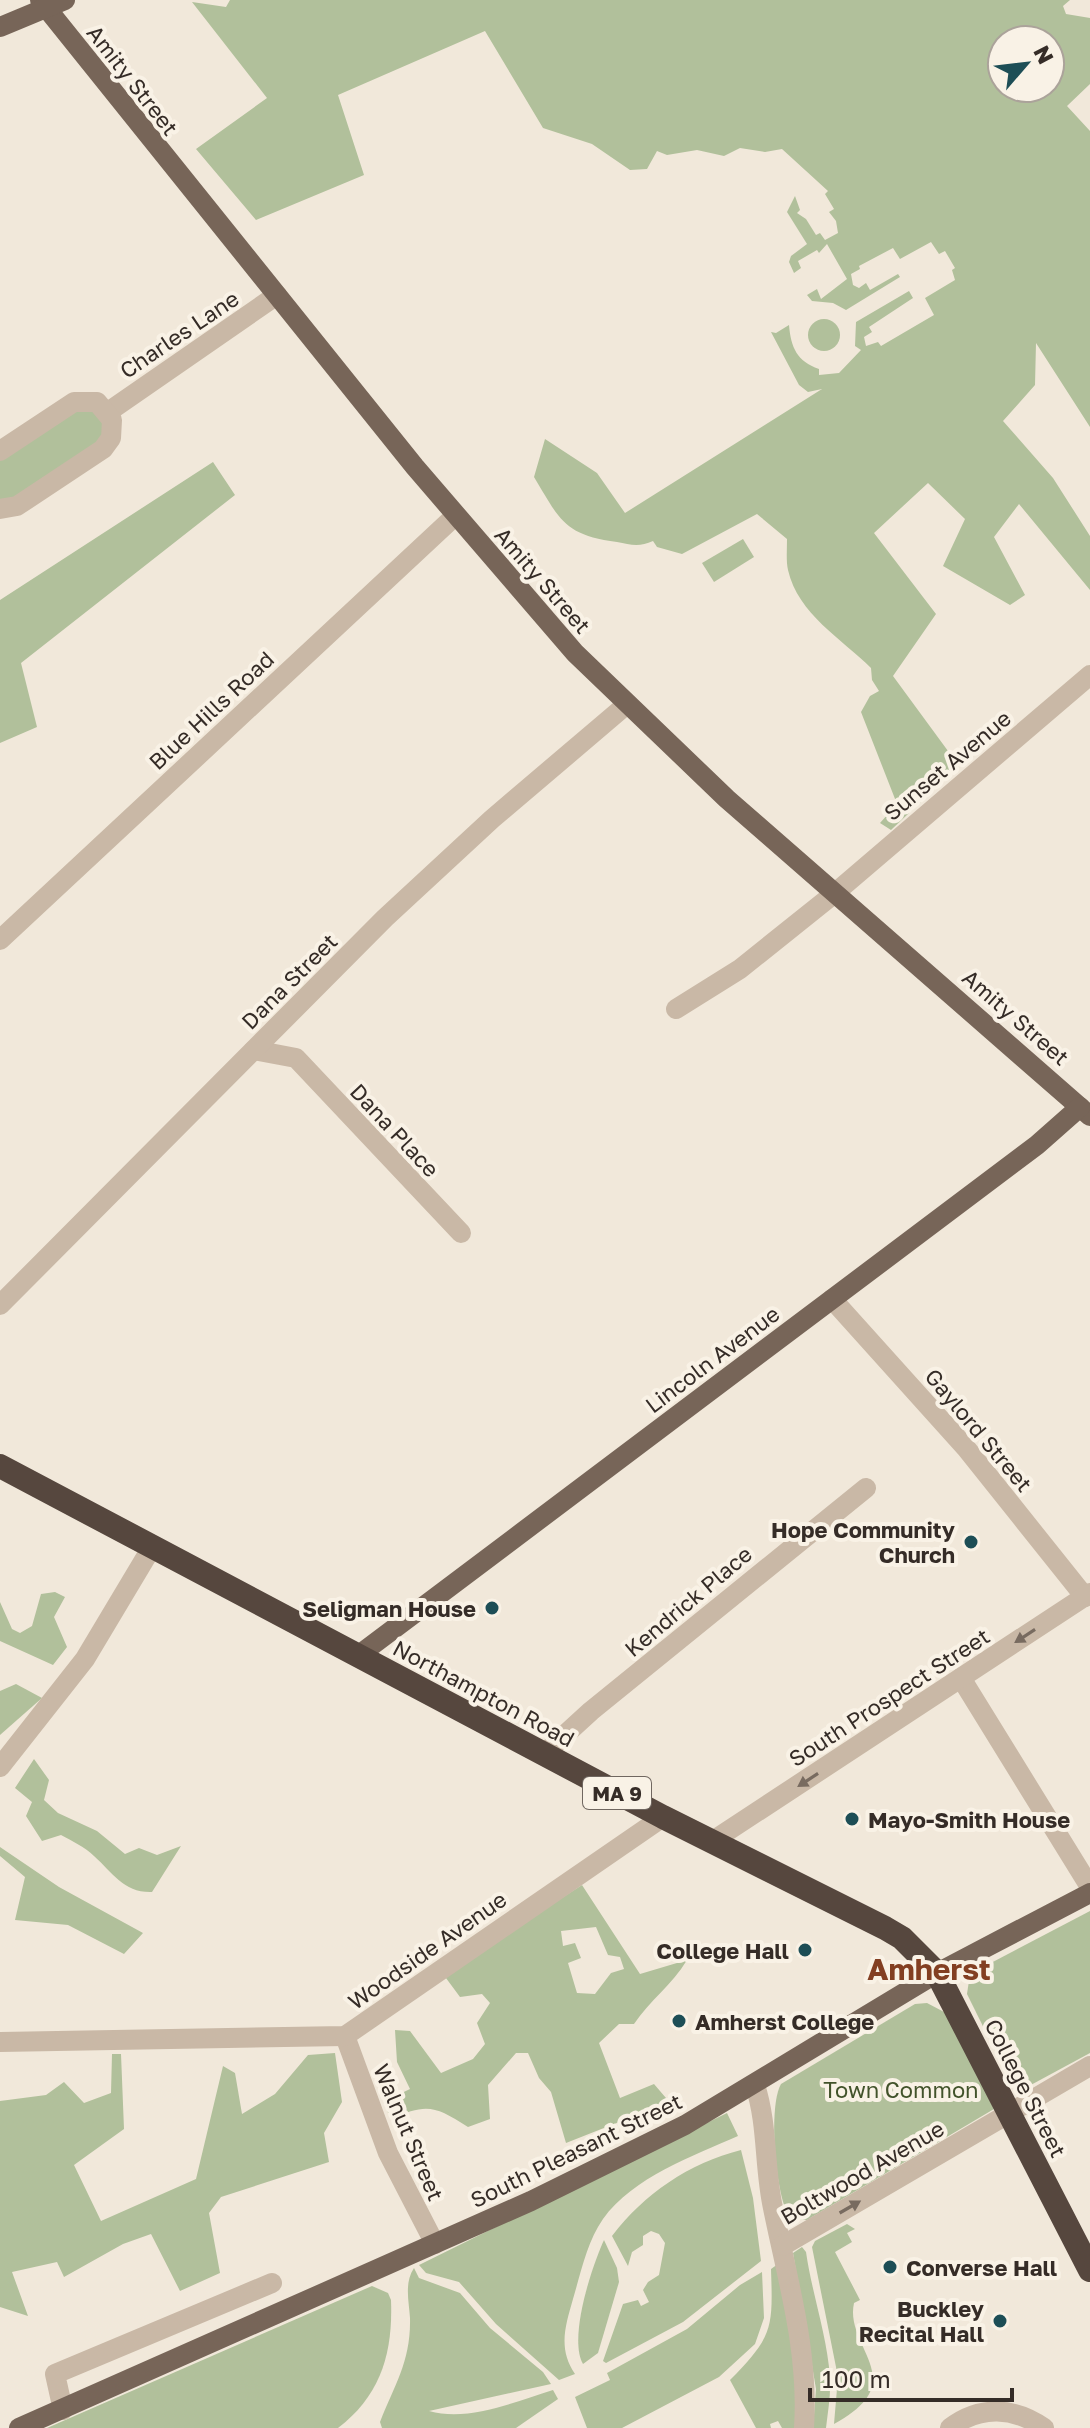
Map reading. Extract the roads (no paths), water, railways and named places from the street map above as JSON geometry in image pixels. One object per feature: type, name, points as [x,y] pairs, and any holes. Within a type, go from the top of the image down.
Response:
[{"type":"highway","name":"Northampton Road","points":[[0,1466],[663,1817],[714,1840],[902,1938],[937,1973]]},
{"type":"highway","name":"College Street","points":[[937,1973],[1090,2270]]},
{"type":"main road","points":[[0,27],[50,3]]},
{"type":"main road","name":"Amity Street","points":[[50,3],[277,295],[455,516],[537,612],[626,705],[835,893],[1087,1107]]},
{"type":"main road","name":"Lincoln Avenue","points":[[359,1655],[1087,1107]]},
{"type":"main road","name":"South Pleasant Street","points":[[19,2428],[435,2244],[685,2125],[937,1973],[1090,1893]]},
{"type":"street","name":"Charles Lane","points":[[108,412],[277,295]]},
{"type":"street","points":[[0,451],[74,402],[92,401],[108,412],[112,433],[103,449],[17,506],[0,509]]},
{"type":"street","name":"Blue Hills Road","points":[[0,940],[455,516]]},
{"type":"street","name":"Sunset Avenue","points":[[676,1009],[740,969],[835,893],[1090,675]]},
{"type":"street","name":"Dana Street","points":[[0,1305],[385,918],[492,819],[626,705]]},
{"type":"street","points":[[254,1050],[296,1058],[288,1016]]},
{"type":"street","name":"Dana Place","points":[[296,1058],[461,1233]]},
{"type":"street","name":"Gaylord Street","points":[[832,1299],[966,1448],[1088,1595]]},
{"type":"street","name":"Kendrick Place","points":[[544,1754],[591,1711],[866,1488]]},
{"type":"street","points":[[0,1767],[85,1659],[152,1547]]},
{"type":"street","name":"South Prospect Street","points":[[714,1840],[1088,1595]]},
{"type":"street","points":[[961,1678],[1090,1887]]},
{"type":"street","name":"Woodside Avenue","points":[[0,2042],[345,2036],[663,1817]]},
{"type":"street","name":"Walnut Street","points":[[345,2036],[388,2153],[435,2244]]},
{"type":"street","name":"Boltwood Avenue","points":[[782,2246],[1090,2066]]},
{"type":"street","points":[[755,2085],[762,2107],[768,2180],[799,2319],[806,2397],[804,2428]]},
{"type":"street","points":[[63,2410],[55,2374],[272,2283]]},
{"type":"street","points":[[950,2428],[969,2416],[989,2411],[1010,2412],[1044,2428]]},
{"type":"place","name":"Hope Community Church","points":[[971,1542]]},
{"type":"place","name":"Seligman House","points":[[492,1608]]},
{"type":"place","name":"Mayo-Smith House","points":[[852,1819]]},
{"type":"place","name":"College Hall","points":[[805,1950]]},
{"type":"place","name":"Amherst College","points":[[679,2021]]},
{"type":"place","name":"Converse Hall","points":[[890,2267]]},
{"type":"place","name":"Buckley Recital Hall","points":[[1000,2321]]},
{"type":"district","name":"Amherst","points":[[929,1969]]},
{"type":"park label","name":"Town Common","points":[[901,2089]]}]
